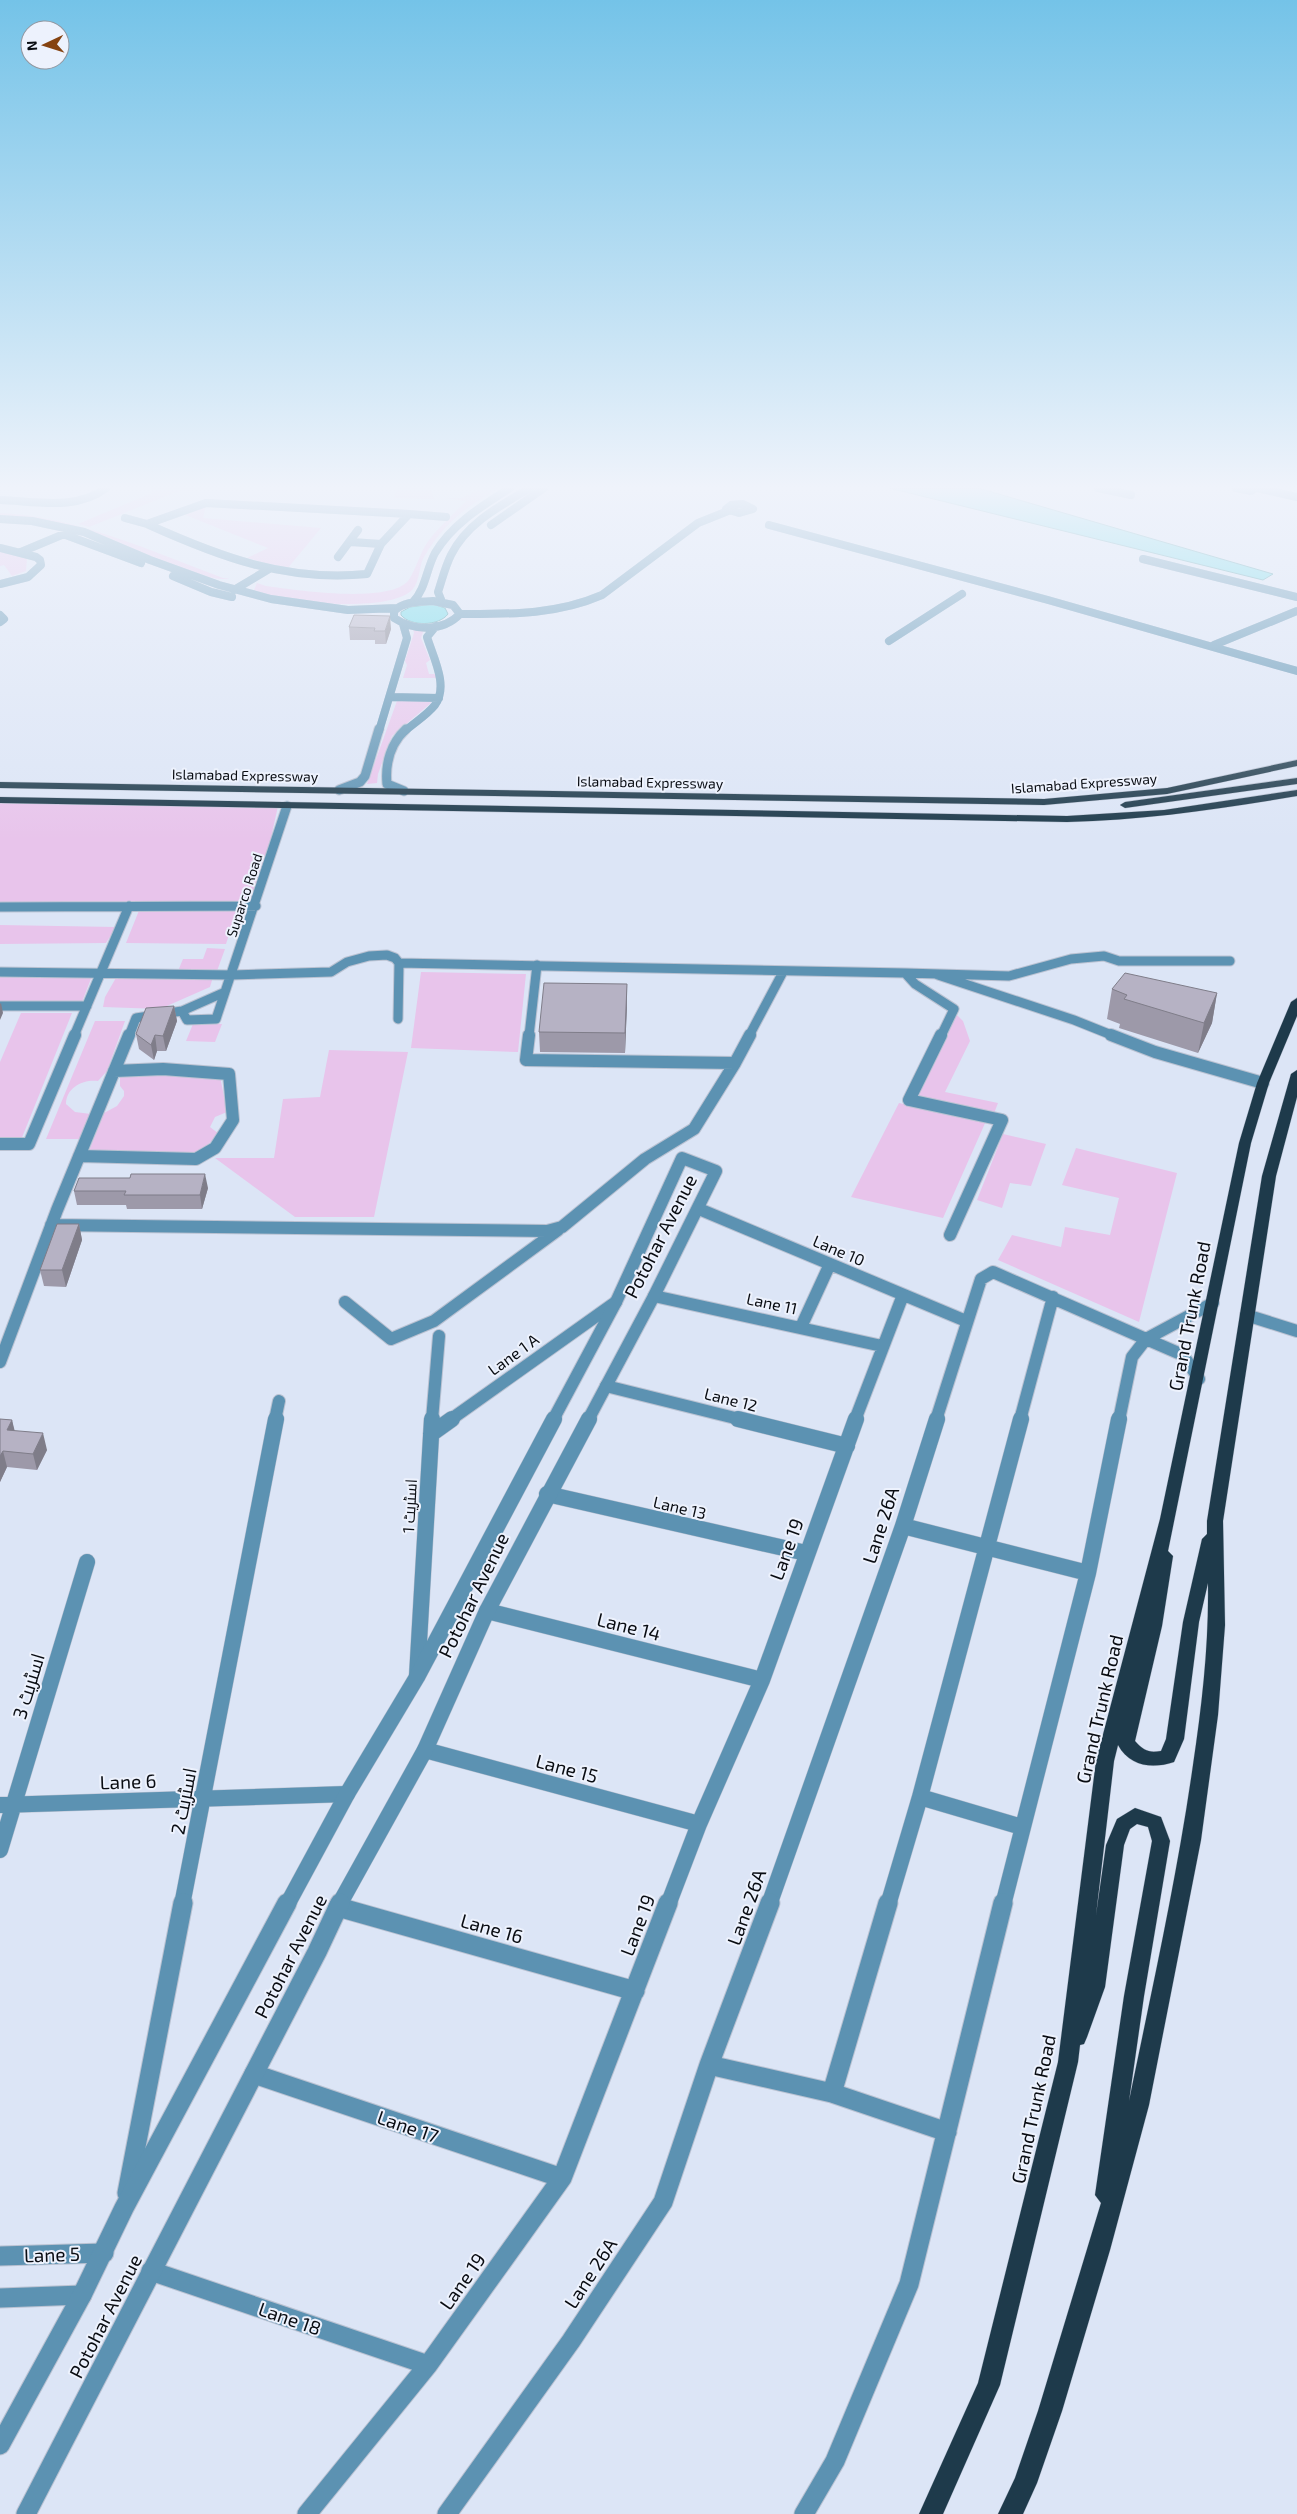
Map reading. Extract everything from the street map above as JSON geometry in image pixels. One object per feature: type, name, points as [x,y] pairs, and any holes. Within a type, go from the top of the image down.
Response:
[{"type":"highway","name":"Islamabad Expressway","points":[[0,785],[1044,802],[1167,791],[1297,763]]},
{"type":"highway","points":[[910,816],[1156,802],[1297,781]]},
{"type":"highway","name":"Islamabad Expressway","points":[[0,800],[910,816],[1031,820],[1121,817],[1195,810],[1297,793]]},
{"type":"highway","name":"Grand Trunk Road","points":[[931,2514],[989,2385],[1068,2062],[1105,1761],[1168,1519],[1199,1379],[1245,1143],[1263,1083],[1297,1002]]},
{"type":"highway","points":[[1168,1519],[1163,1580],[1126,1743],[1136,1755],[1151,1761],[1168,1757],[1175,1739],[1191,1622],[1215,1521],[1269,1176],[1283,1117],[1297,1074]]},
{"type":"highway","points":[[1010,2514],[1026,2483],[1050,2411],[1099,2250],[1139,2105],[1192,1840],[1209,1715],[1217,1626],[1215,1521]]},
{"type":"highway","points":[[1068,2062],[1095,1987],[1115,1845],[1123,1824],[1135,1816],[1155,1822],[1161,1841],[1134,1996],[1099,2250]]},
{"type":"street","points":[[267,605],[324,612],[395,612],[407,605]]},
{"type":"street","points":[[315,605],[348,610],[395,612]]},
{"type":"street","points":[[453,605],[459,610],[460,614]]},
{"type":"street","points":[[395,612],[398,621],[403,624],[436,626],[454,620],[460,614],[547,612],[574,605]]},
{"type":"street","points":[[889,641],[944,605]]},
{"type":"street","points":[[1067,605],[1214,645],[1297,671]]},
{"type":"street","points":[[1214,645],[1297,611]]},
{"type":"street","points":[[0,615],[4,619],[0,622]]},
{"type":"street","points":[[339,790],[360,782],[365,776],[407,638],[403,624]]},
{"type":"street","points":[[404,791],[388,784],[385,778],[393,744],[398,736],[434,706],[439,698],[441,680],[427,637],[436,626]]},
{"type":"street","points":[[390,698],[439,698]]},
{"type":"street","name":"Suparco Road","points":[[182,1011],[187,1020],[216,1019],[256,906],[287,806]]},
{"type":"street","points":[[0,1144],[29,1144],[129,906]]},
{"type":"street","points":[[0,907],[256,906]]},
{"type":"street","points":[[0,972],[232,974],[331,972],[347,962],[369,956],[387,955],[395,958],[399,963],[398,1020]]},
{"type":"street","points":[[399,963],[783,972],[815,970],[1009,976],[1041,969],[1071,959],[1104,956],[1119,961],[1230,961]]},
{"type":"street","points":[[537,965],[526,1060],[734,1063]]},
{"type":"street","points":[[345,1302],[391,1339],[434,1321],[562,1226],[645,1159],[694,1129],[734,1063],[783,972]]},
{"type":"street","points":[[905,973],[915,984],[954,1009],[909,1100],[1002,1120],[950,1235]]},
{"type":"street","points":[[935,974],[1074,1020],[1155,1052],[1263,1083]]},
{"type":"street","points":[[0,1362],[51,1225],[136,1018],[182,1011],[226,992]]},
{"type":"street","points":[[0,1006],[87,1006]]},
{"type":"street","points":[[79,1156],[196,1159],[215,1148],[233,1120],[229,1074],[163,1070],[114,1071]]},
{"type":"street","name":"Potohar Avenue","points":[[0,2445],[104,2253],[124,2208],[347,1794],[416,1677],[616,1302],[682,1158],[716,1171],[654,1296],[547,1494],[487,1611],[425,1750],[338,1907],[254,2074],[26,2514]]},
{"type":"street","name":"Lane 10","points":[[699,1208],[966,1321]]},
{"type":"street","points":[[51,1225],[547,1231],[562,1226]]},
{"type":"street","points":[[802,1327],[830,1264]]},
{"type":"street","name":"Lane 26A","points":[[448,2514],[571,2341],[662,2202],[903,1526],[966,1321],[981,1279],[993,1272],[1053,1297]]},
{"type":"street","name":"Lane 19","points":[[307,2514],[428,2365],[562,2178],[699,1824],[762,1680],[806,1553],[847,1446],[882,1346],[903,1295]]},
{"type":"street","name":"Lane 11","points":[[654,1296],[882,1346]]},
{"type":"street","points":[[832,2093],[920,1797],[1053,1297],[1183,1354],[1199,1379]]},
{"type":"street","name":"Lane 1 A","points":[[431,1434],[616,1302]]},
{"type":"street","points":[[804,2514],[835,2461],[909,2284],[1022,1827],[1088,1573],[1132,1357],[1146,1339],[1213,1303]]},
{"type":"street","points":[[1246,1315],[1297,1331]]},
{"type":"street","name":"اسٹریٹ 1","points":[[416,1677],[439,1336]]},
{"type":"street","name":"Lane 12","points":[[606,1386],[847,1446]]},
{"type":"street","name":"اسٹریٹ 2","points":[[124,2208],[279,1401]]},
{"type":"street","name":"Lane 13","points":[[547,1494],[806,1553]]},
{"type":"street","points":[[903,1526],[1088,1573]]},
{"type":"street","name":"اسٹریٹ 3","points":[[0,1850],[6,1804],[87,1562]]},
{"type":"street","name":"Lane 14","points":[[487,1611],[762,1680]]},
{"type":"street","name":"Lane 15","points":[[425,1750],[699,1824]]},
{"type":"street","name":"Lane 6","points":[[6,1804],[347,1794]]},
{"type":"street","points":[[920,1797],[1022,1827]]},
{"type":"street","name":"Lane 16","points":[[338,1907],[635,1991]]},
{"type":"street","points":[[709,2066],[832,2093],[947,2132]]},
{"type":"street","name":"Lane 17","points":[[254,2074],[562,2178]]},
{"type":"street","name":"Lane 5","points":[[0,2256],[104,2253]]},
{"type":"street","name":"Lane 18","points":[[151,2271],[428,2365]]},
{"type":"street","points":[[0,2298],[82,2295]]},
{"type":"shaded area","points":[[413,629],[424,629],[421,638],[430,660],[426,663],[429,674],[436,674],[436,678],[403,678],[407,665],[405,661],[414,633]]},
{"type":"shaded area","points":[[430,700],[431,703],[392,736],[378,774],[377,783],[367,784],[397,701]]},
{"type":"shaded area","points":[[0,803],[278,806],[256,906],[0,906]]},
{"type":"shaded area","points":[[140,908],[237,909],[226,944],[126,943]]},
{"type":"shaded area","points":[[0,925],[116,927],[106,943],[0,944]]},
{"type":"shaded area","points":[[207,948],[225,949],[217,971],[178,971],[183,959],[203,959]]},
{"type":"shaded area","points":[[421,972],[526,974],[518,1052],[411,1048]]},
{"type":"shaded area","points":[[0,975],[92,976],[82,1002],[0,1001]]},
{"type":"shaded area","points":[[117,976],[213,977],[210,987],[160,1009],[103,1007],[105,997]]},
{"type":"shaded area","points":[[21,1013],[72,1013],[21,1140],[0,1140],[0,1062]]},
{"type":"shaded area","points":[[955,1013],[963,1021],[970,1041],[945,1092],[998,1103],[993,1116],[915,1098]]},
{"type":"shaded area","points":[[95,1021],[125,1021],[107,1071],[98,1081],[87,1081],[77,1085],[72,1089],[67,1098],[66,1104],[75,1112],[91,1114],[80,1139],[46,1139]]},
{"type":"shaded area","points":[[193,1024],[222,1024],[215,1042],[186,1041]]},
{"type":"shaded area","points":[[329,1050],[408,1052],[374,1217],[295,1217],[215,1158],[274,1158],[283,1099],[320,1097]]},
{"type":"shaded area","points":[[120,1075],[220,1076],[227,1112],[215,1117],[210,1127],[219,1134],[199,1153],[89,1151],[104,1113],[117,1106],[124,1096],[124,1091],[120,1086]]},
{"type":"shaded area","points":[[899,1103],[986,1121],[943,1218],[851,1197]]},
{"type":"shaded area","points":[[1003,1134],[1046,1144],[1031,1186],[1010,1183],[1002,1208],[977,1200]]},
{"type":"shaded area","points":[[1076,1148],[1177,1173],[1139,1322],[998,1260],[1012,1235],[1061,1247],[1065,1227],[1110,1235],[1119,1198],[1062,1185]]},
{"type":"water","points":[[437,605],[445,608],[448,614],[444,618],[432,623],[411,622],[401,615],[401,612],[410,607]]},
{"type":"building","points":[[354,615],[390,616],[385,631],[374,631],[375,628],[349,627]]},
{"type":"building","points":[[1125,973],[1217,993],[1204,1023],[1124,999],[1127,995],[1112,989]]},
{"type":"building","points":[[544,983],[627,984],[625,1033],[539,1032]]},
{"type":"building","points":[[174,1006],[163,1036],[155,1035],[151,1045],[136,1034],[146,1008]]},
{"type":"building","points":[[131,1174],[205,1174],[200,1195],[124,1195],[126,1191],[74,1191],[79,1178],[130,1178]]},
{"type":"building","points":[[57,1224],[79,1224],[62,1270],[40,1270]]},
{"type":"building","points":[[0,1419],[12,1420],[7,1430],[43,1433],[33,1454],[3,1451],[0,1456]]}]
